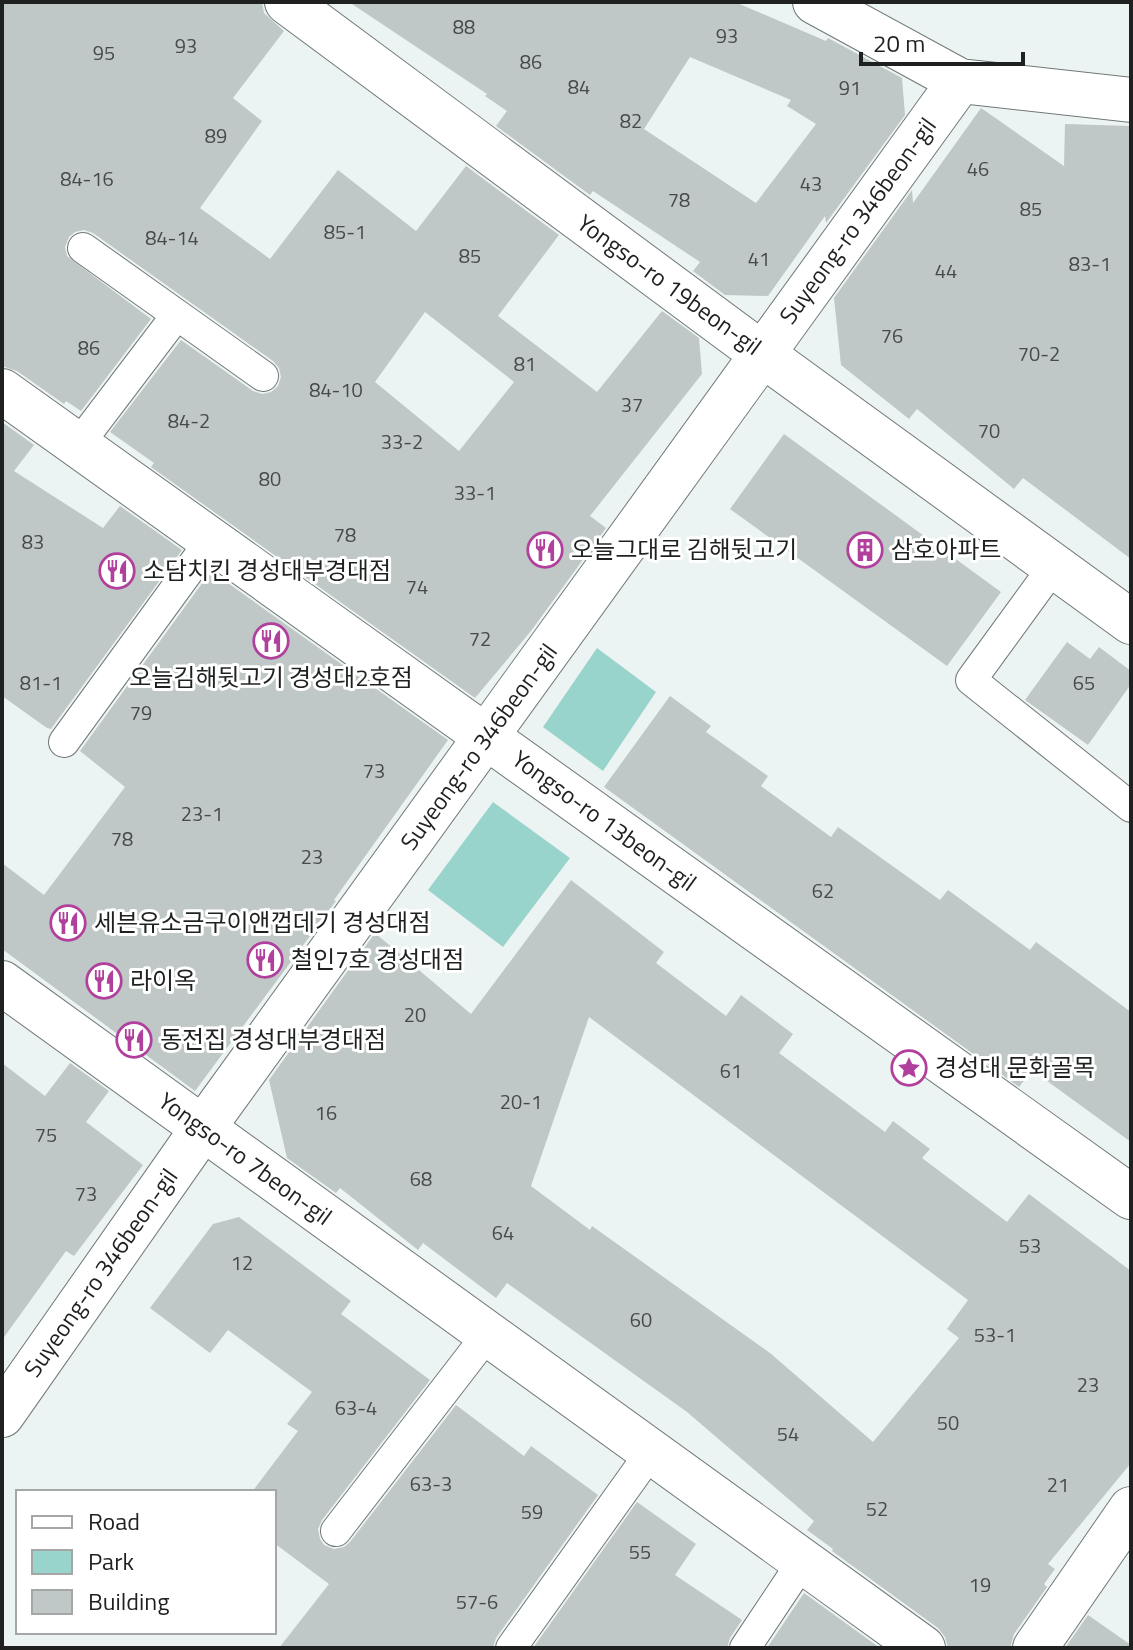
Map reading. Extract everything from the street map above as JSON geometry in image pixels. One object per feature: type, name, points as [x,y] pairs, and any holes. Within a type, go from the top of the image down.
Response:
[{"type":"street","name":"Yongso-ro 19beon-gil","points":[[287,2],[762,354],[1131,622]]},
{"type":"street","points":[[815,2],[960,81],[1131,100]]},
{"type":"street","name":"Suyeong-ro 346beon-gil","points":[[2,1415],[203,1128],[960,81]]},
{"type":"street","name":"Yongso-ro 13beon-gil","points":[[2,391],[1131,1197]]},
{"type":"street","name":"Yongso-ro 7beon-gil","points":[[2,983],[923,1648]]},
{"type":"street","points":[[1035,1648],[1131,1509]]},
{"type":"lane","points":[[83,248],[263,376]]},
{"type":"lane","points":[[78,445],[176,316]]},
{"type":"lane","points":[[64,742],[211,540]]},
{"type":"lane","points":[[1054,566],[971,680],[1131,807]]},
{"type":"lane","points":[[336,1531],[488,1334]]},
{"type":"lane","points":[[511,1648],[651,1452]]},
{"type":"lane","points":[[745,1648],[803,1561]]},
{"type":"green space","points":[[597,648],[656,692],[603,771],[543,727]]},
{"type":"green space","points":[[493,802],[570,858],[503,947],[428,890]]},
{"type":"building","points":[[2,2],[262,2],[264,13],[284,31],[233,98],[262,121],[200,208],[270,259],[338,170],[416,231],[466,166],[559,235],[498,316],[597,392],[662,311],[699,338],[702,374],[590,516],[606,528],[531,631],[475,698],[151,467],[154,463],[110,432],[181,340],[253,391],[262,394],[271,392],[278,386],[281,377],[273,361],[93,233],[84,230],[69,237],[65,247],[67,256],[151,319],[81,411],[66,401],[64,404],[17,371],[2,366]],"holes":[[[425,312],[514,382],[459,451],[375,382]]]},
{"type":"building","points":[[349,2],[735,2],[826,41],[828,38],[902,78],[905,115],[826,223],[825,216],[768,296],[725,295],[693,271],[700,262],[593,191],[590,195],[496,126],[507,111],[485,96],[487,94]],"holes":[[[690,57],[791,100],[787,106],[816,124],[756,203],[644,129]]]},
{"type":"building","points":[[981,108],[1064,166],[1065,124],[1131,126],[1131,559],[1023,478],[1014,489],[917,409],[909,419],[841,365],[834,298],[912,190],[913,203]]},
{"type":"building","points":[[2,422],[34,445],[14,471],[103,528],[120,506],[182,550],[51,729],[2,696]]},
{"type":"building","name":"삼호아파트","points":[[784,434],[1001,592],[947,666],[730,509]]},
{"type":"building","points":[[211,571],[448,740],[336,901],[195,1091],[2,949],[2,863],[44,895],[125,787],[80,751]]},
{"type":"building","points":[[1067,642],[1090,659],[1099,647],[1131,671],[1131,684],[1088,745],[1025,700]]},
{"type":"building","points":[[670,696],[711,726],[706,732],[768,776],[761,786],[831,837],[838,827],[940,900],[948,890],[1030,950],[1036,942],[1131,1012],[1131,1142],[1032,1070],[1019,1087],[604,787]]},
{"type":"building","points":[[571,880],[664,952],[656,963],[726,1016],[741,995],[793,1034],[779,1053],[885,1132],[893,1121],[930,1149],[922,1158],[1007,1222],[1029,1194],[1131,1271],[1131,1463],[1048,1564],[1055,1569],[1044,1584],[1047,1587],[1014,1634],[1010,1648],[948,1648],[938,1628],[807,1530],[814,1521],[687,1412],[507,1283],[496,1298],[423,1243],[418,1250],[340,1188],[336,1193],[287,1158],[269,1080],[375,933],[471,1014]],"holes":[[[589,1017],[968,1300],[947,1329],[959,1338],[873,1442],[770,1353],[531,1186]]]},
{"type":"building","points":[[2,1063],[45,1096],[70,1063],[109,1091],[86,1122],[143,1165],[74,1256],[66,1251],[2,1340]]},
{"type":"building","points":[[239,1217],[351,1301],[341,1314],[430,1380],[322,1520],[318,1529],[324,1545],[334,1549],[350,1542],[456,1405],[524,1456],[531,1446],[598,1495],[496,1638],[493,1648],[279,1648],[329,1584],[276,1544],[276,1490],[254,1490],[298,1431],[287,1424],[312,1392],[228,1330],[210,1353],[150,1308],[213,1224]]},
{"type":"building","points":[[637,1502],[696,1544],[675,1575],[742,1620],[727,1648],[533,1648]]},
{"type":"building","points":[[804,1593],[880,1648],[767,1648]]},
{"type":"building","points":[[1088,1615],[1131,1645],[1131,1648],[1065,1648]]},
{"type":"place","name":"오늘그대로 김해뒷고기","points":[[545,550]]},
{"type":"place","name":"삼호아파트","points":[[865,550]]},
{"type":"place","name":"소담치킨 경성대부경대점","points":[[117,571]]},
{"type":"place","name":"오늘김해뒷고기 경성대2호점","points":[[271,641]]},
{"type":"place","name":"세븐유소금구이앤껍데기 경성대점","points":[[68,923]]},
{"type":"place","name":"철인7호 경성대점","points":[[265,960]]},
{"type":"place","name":"라이옥","points":[[104,981]]},
{"type":"place","name":"동전집 경성대부경대점","points":[[134,1040]]},
{"type":"place","name":"경성대 문화골목","points":[[909,1068]]}]
